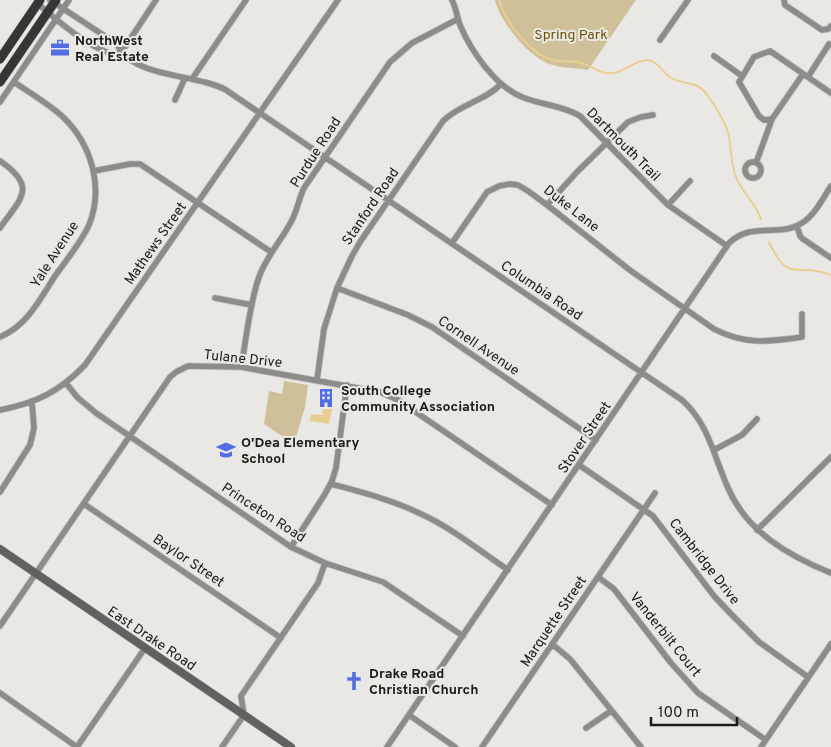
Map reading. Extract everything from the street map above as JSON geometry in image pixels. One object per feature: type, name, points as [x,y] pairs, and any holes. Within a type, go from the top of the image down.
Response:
[{"type":"highway","points":[[0,82],[54,1]]},
{"type":"highway","points":[[0,59],[39,2]]},
{"type":"main road","name":"East Drake Road","points":[[0,549],[291,747]]},
{"type":"street","points":[[0,102],[69,0]]},
{"type":"street","points":[[121,53],[156,0]]},
{"type":"street","points":[[175,100],[246,0]]},
{"type":"street","name":"Mathews Street","points":[[32,402],[45,397],[66,383],[92,356],[338,0]]},
{"type":"street","name":"Dartmouth Trail","points":[[452,0],[458,19],[476,53],[501,84],[523,98],[573,111],[585,120],[668,205],[727,246]]},
{"type":"street","points":[[660,40],[688,0]]},
{"type":"street","points":[[784,0],[786,5],[822,30],[828,29],[831,26]]},
{"type":"street","name":"Columbia Road","points":[[54,1],[117,44],[121,53],[143,67],[218,85],[682,400],[695,413],[706,431],[732,497],[748,520],[757,530],[786,552],[831,573]]},
{"type":"street","name":"Columbia Road","points":[[39,2],[56,19],[88,41],[111,54],[121,53]]},
{"type":"street","name":"Purdue Road","points":[[242,367],[252,305],[260,275],[271,252],[293,219],[304,188],[390,62],[412,43],[458,19]]},
{"type":"street","points":[[756,163],[772,119],[829,44]]},
{"type":"street","points":[[772,119],[764,120],[759,116],[739,82],[754,57],[770,52],[831,93]]},
{"type":"street","points":[[714,56],[742,76]]},
{"type":"street","name":"Yale Avenue","points":[[0,337],[15,329],[29,316],[88,227],[96,194],[94,171],[87,150],[71,126],[55,110],[14,82]]},
{"type":"street","name":"Stanford Road","points":[[317,380],[324,329],[337,288],[360,242],[443,121],[455,111],[489,94],[501,84]]},
{"type":"street","points":[[547,205],[577,172],[628,122],[640,117],[653,115]]},
{"type":"street","points":[[0,161],[17,174],[22,183],[20,199],[0,228]]},
{"type":"street","points":[[94,171],[130,164],[140,164],[271,252]]},
{"type":"street","points":[[668,205],[690,181]]},
{"type":"street","name":"Duke Lane","points":[[452,243],[484,196],[493,188],[510,184],[523,187],[631,271],[724,334],[742,340],[762,342],[802,337],[802,314]]},
{"type":"street","points":[[831,186],[810,216],[797,226],[803,239],[831,258]]},
{"type":"street","name":"Stover Street","points":[[387,747],[727,246],[736,237],[749,231],[789,229],[797,226]]},
{"type":"street","name":"Cornell Avenue","points":[[337,288],[408,315],[432,327],[596,440]]},
{"type":"street","points":[[215,298],[252,305]]},
{"type":"street","name":"Tulane Drive","points":[[0,626],[170,378],[176,372],[188,366],[242,367],[380,392],[398,400],[552,505]]},
{"type":"street","name":"Princeton Road","points":[[66,383],[85,404],[130,437],[292,547],[325,563],[384,582],[463,636]]},
{"type":"street","points":[[292,547],[331,484],[336,468],[346,385]]},
{"type":"street","points":[[0,410],[32,402],[34,428],[30,445],[0,492]]},
{"type":"street","points":[[714,450],[742,435],[758,419]]},
{"type":"street","points":[[757,530],[831,457]]},
{"type":"street","name":"Cambridge Drive","points":[[579,465],[656,518],[714,596],[759,642],[808,677]]},
{"type":"street","points":[[331,484],[364,493],[423,514],[508,570]]},
{"type":"street","name":"Marquette Street","points":[[482,747],[655,493]]},
{"type":"street","name":"Baylor Street","points":[[84,504],[281,638]]},
{"type":"street","points":[[222,747],[244,715],[241,696],[318,583],[325,563]]},
{"type":"street","name":"Vanderbilt Court","points":[[598,577],[614,589],[671,662],[698,693],[766,740]]},
{"type":"street","points":[[552,644],[570,659],[640,747]]},
{"type":"street","points":[[761,747],[831,644]]},
{"type":"street","points":[[0,694],[77,747],[145,648]]},
{"type":"street","points":[[586,728],[611,711]]},
{"type":"street","points":[[409,715],[456,747]]},
{"type":"green space","name":"Spring Park","points":[[495,0],[636,0],[588,70],[549,64],[532,54],[509,28]]},
{"type":"green space","points":[[284,381],[308,385],[305,407],[294,444],[264,424],[269,391],[282,394]]},
{"type":"shaded area","points":[[324,404],[333,405],[329,424],[310,421],[311,414],[322,415]]},
{"type":"waterway","points":[[499,0],[507,18],[521,38],[548,58],[557,61],[580,63],[608,73],[621,71],[647,60],[657,64],[671,78],[696,85],[703,90],[725,125],[729,136],[736,177],[761,219]]},
{"type":"waterway","points":[[769,242],[782,264],[789,268],[820,271],[831,275]]},
{"type":"place","name":"NorthWest Real Estate","points":[[60,48]]},
{"type":"place","name":"South College Community Association","points":[[326,398]]},
{"type":"place","name":"O'Dea Elementary School","points":[[226,450]]},
{"type":"place","name":"Drake Road Christian Church","points":[[354,681]]}]
